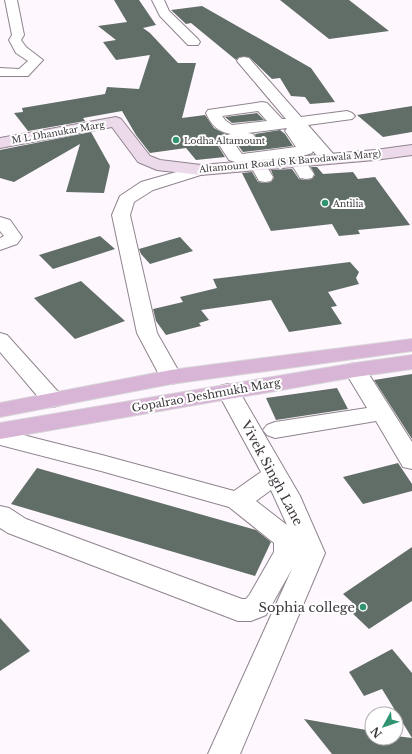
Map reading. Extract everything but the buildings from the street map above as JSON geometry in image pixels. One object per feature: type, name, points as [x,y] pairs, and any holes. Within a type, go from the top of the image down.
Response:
[{"type":"main road","name":"Gopalrao Deshmukh Marg","points":[[0,410],[171,377],[412,345]]},
{"type":"main road","name":"Gopalrao Deshmukh Marg","points":[[2,439],[228,391],[412,362]]},
{"type":"street","points":[[0,72],[23,73],[36,60],[20,50],[15,40],[18,35],[11,0]]},
{"type":"street","points":[[158,0],[164,13],[193,42]]},
{"type":"street","points":[[5,39],[10,35],[8,20]]},
{"type":"street","points":[[244,62],[298,128],[329,159]]},
{"type":"street","points":[[254,166],[234,157],[224,140],[298,128],[347,116]]},
{"type":"street","name":"M L Dhanukar Marg","points":[[0,143],[116,122]]},
{"type":"street","name":"Altamount Road (S K Barodawala Marg)","points":[[116,122],[144,159],[157,165],[201,170],[303,162],[412,150]]},
{"type":"street","points":[[279,125],[298,128]]},
{"type":"street","points":[[298,128],[306,149],[303,162]]},
{"type":"street","points":[[171,377],[147,333],[121,215],[126,200],[147,186],[201,170]]},
{"type":"street","points":[[0,222],[4,224],[13,236],[12,240],[0,244]]},
{"type":"street","points":[[0,339],[53,400]]},
{"type":"street","points":[[355,370],[412,461]]},
{"type":"street","name":"Vivek Singh Lane","points":[[224,754],[312,554],[287,496],[228,391]]},
{"type":"street","points":[[275,430],[382,413]]},
{"type":"street","points":[[0,515],[16,526],[238,610],[249,611],[257,607],[287,552],[287,543],[284,537],[238,501],[102,463],[2,439]]},
{"type":"street","points":[[238,501],[275,475]]},
{"type":"place","name":"Lodha Altamount","points":[[176,140]]},
{"type":"place","name":"Antilia","points":[[325,203]]},
{"type":"place","name":"Sophia college","points":[[363,607]]}]
